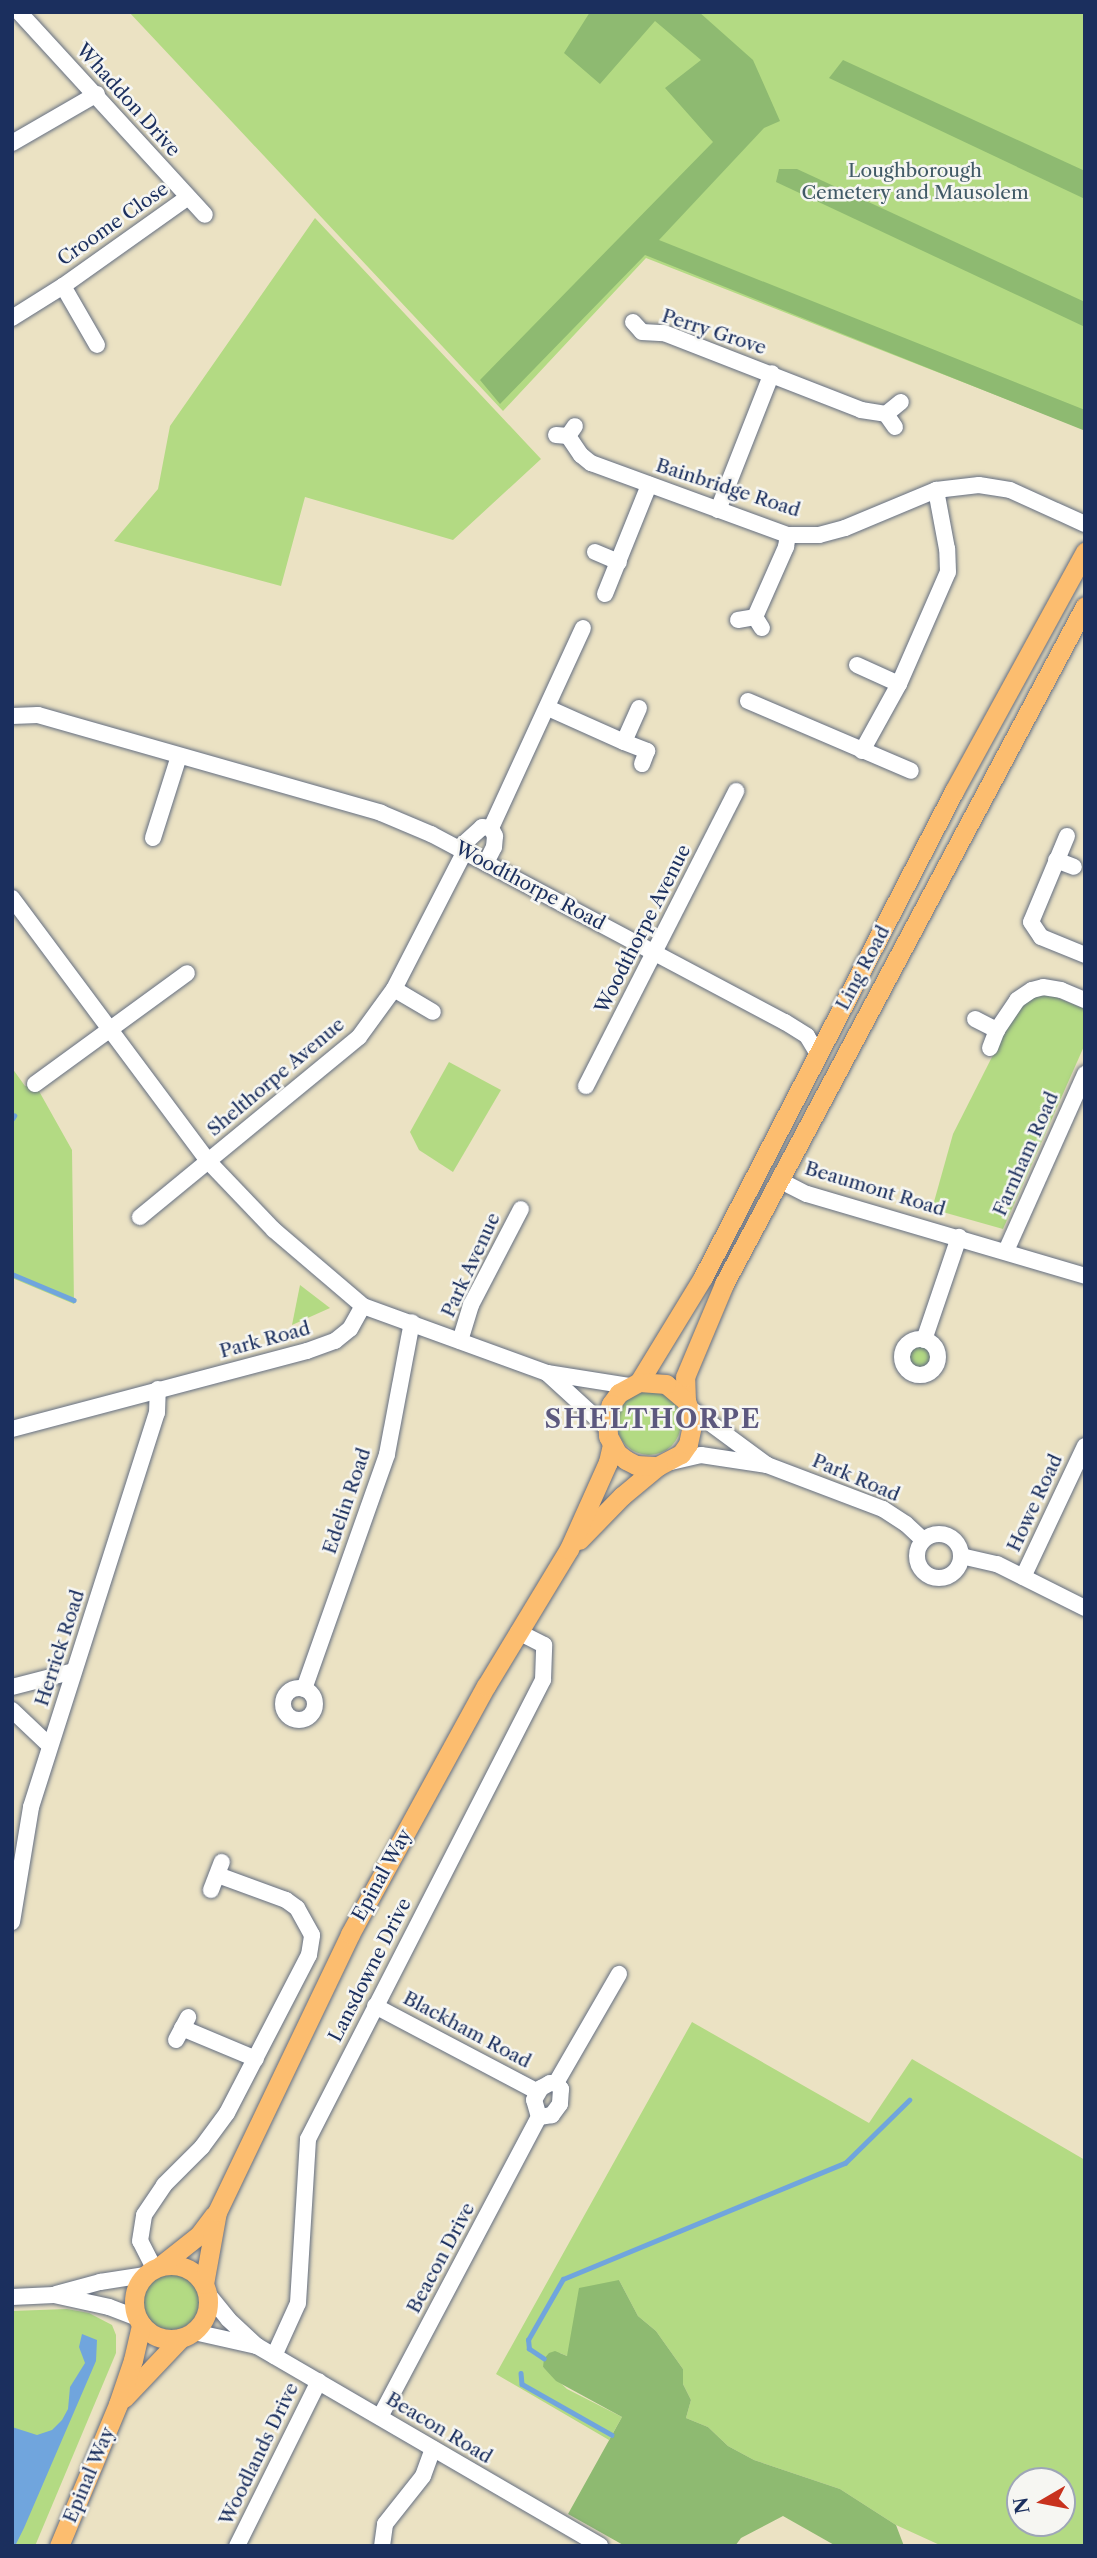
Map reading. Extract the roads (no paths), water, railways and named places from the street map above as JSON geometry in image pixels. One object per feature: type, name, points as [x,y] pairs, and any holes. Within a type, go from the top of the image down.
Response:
[{"type":"main road","name":"Ling Road","points":[[634,1384],[703,1277],[954,791],[1085,552]]},
{"type":"main road","name":"Ling Road","points":[[688,1405],[685,1377],[724,1284],[1085,606]]},
{"type":"main road","points":[[818,1054],[826,1093]]},
{"type":"main road","points":[[634,1384],[666,1384],[688,1405],[692,1433],[681,1454],[665,1464],[636,1465],[617,1452],[609,1436],[611,1404],[634,1384]]},
{"type":"main road","name":"Epinal Way","points":[[152,2270],[199,2235],[217,2212],[350,1934],[519,1632],[569,1549],[608,1462],[609,1436]]},
{"type":"main road","name":"Epinal Way","points":[[569,1549],[622,1496],[665,1464]]},
{"type":"main road","name":"Epinal Way","points":[[206,2289],[217,2212]]},
{"type":"main road","points":[[180,2265],[190,2269],[206,2289],[206,2315],[188,2335],[155,2336],[139,2321],[134,2300],[152,2270],[180,2265]]},
{"type":"main road","name":"Epinal Way","points":[[60,2546],[118,2404],[133,2360],[139,2321]]},
{"type":"main road","name":"Epinal Way","points":[[118,2404],[188,2335]]},
{"type":"street","name":"Whaddon Drive","points":[[19,12],[97,94],[187,198],[205,215]]},
{"type":"street","points":[[12,143],[97,94]]},
{"type":"street","name":"Croome Close","points":[[12,317],[63,286],[187,198]]},
{"type":"street","name":"Croome Close","points":[[63,286],[97,345]]},
{"type":"street","name":"Perry Grove","points":[[638,333],[664,333],[891,420],[901,402]]},
{"type":"street","name":"Perry Grove","points":[[718,510],[772,373]]},
{"type":"street","name":"Bainbridge Road","points":[[566,432],[581,455],[591,463],[788,534],[819,535],[845,528],[936,490],[979,485],[1010,490],[1085,524]]},
{"type":"street","points":[[605,594],[649,485]]},
{"type":"street","points":[[862,751],[899,684],[948,572],[947,548],[936,490]]},
{"type":"street","points":[[738,621],[759,622],[786,547],[788,534]]},
{"type":"street","points":[[595,552],[619,562]]},
{"type":"street","points":[[486,863],[494,847],[495,836],[491,828],[583,628]]},
{"type":"street","points":[[857,666],[899,684]]},
{"type":"street","points":[[748,701],[911,771]]},
{"type":"street","points":[[548,708],[647,751],[642,764]]},
{"type":"street","points":[[624,741],[639,708]]},
{"type":"street","name":"Woodthorpe Road","points":[[12,716],[38,715],[381,813],[462,850],[785,1022],[807,1037],[818,1054]]},
{"type":"street","points":[[153,838],[179,756]]},
{"type":"street","name":"Woodthorpe Avenue","points":[[586,1086],[736,791]]},
{"type":"street","name":"Shelthorpe Avenue","points":[[140,1217],[359,1037],[394,989],[462,850],[482,827],[491,828]]},
{"type":"street","points":[[1068,836],[1032,913],[1032,928],[1041,937],[1085,955]]},
{"type":"street","points":[[1056,860],[1074,867]]},
{"type":"street","points":[[12,898],[208,1161],[274,1230],[363,1306],[547,1373],[634,1384]]},
{"type":"street","points":[[35,1084],[187,973]]},
{"type":"street","points":[[990,1048],[1009,1009],[1032,990],[1053,988],[1085,1000]]},
{"type":"street","points":[[394,989],[433,1012]]},
{"type":"street","points":[[975,1019],[998,1031]]},
{"type":"street","name":"Farnham Road","points":[[1006,1251],[1085,1074]]},
{"type":"street","name":"Beaumont Road","points":[[779,1180],[807,1194],[1085,1276]]},
{"type":"street","name":"Park Avenue","points":[[460,1340],[471,1306],[521,1209]]},
{"type":"street","name":"Beaumont Road","points":[[924,1339],[959,1237]]},
{"type":"street","name":"Park Road","points":[[12,1429],[335,1341],[350,1329],[363,1306]]},
{"type":"street","name":"Edelin Road","points":[[304,1689],[387,1454],[412,1322]]},
{"type":"street","points":[[547,1373],[609,1436]]},
{"type":"street","name":"Herrick Road","points":[[12,1922],[31,1807],[158,1413],[158,1389]]},
{"type":"street","name":"Park Road","points":[[688,1405],[767,1465]]},
{"type":"street","name":"Howe Road","points":[[1023,1577],[1085,1446]]},
{"type":"street","name":"Park Road","points":[[665,1464],[701,1455],[767,1465],[883,1509],[906,1524],[923,1540]]},
{"type":"street","points":[[937,1534],[951,1537],[957,1542],[961,1556],[958,1567],[950,1575],[935,1577],[928,1575],[917,1558],[923,1540],[937,1534]]},
{"type":"street","points":[[961,1556],[997,1564],[1085,1608]]},
{"type":"street","name":"Lansdowne Drive","points":[[274,2356],[298,2303],[307,2139],[543,1680],[546,1663],[544,1645],[519,1632]]},
{"type":"street","points":[[12,1687],[74,1671]]},
{"type":"street","points":[[12,1710],[50,1746]]},
{"type":"street","points":[[12,2297],[54,2295],[152,2270],[140,2241],[144,2215],[164,2185],[214,2132],[256,2059],[309,1955],[312,1935],[306,1921],[286,1900],[220,1868],[211,1891]]},
{"type":"street","name":"Beacon Drive","points":[[538,2117],[552,2115],[560,2104],[561,2089],[556,2083],[619,1974]]},
{"type":"street","name":"Blackham Road","points":[[375,2006],[538,2092]]},
{"type":"street","points":[[182,2028],[256,2059]]},
{"type":"street","points":[[538,2092],[550,2082],[556,2083]]},
{"type":"street","name":"Beacon Drive","points":[[538,2092],[533,2106],[538,2117]]},
{"type":"street","name":"Beacon Drive","points":[[380,2417],[538,2117]]},
{"type":"street","name":"Beacon Road","points":[[206,2289],[228,2319],[257,2346],[600,2546]]},
{"type":"street","points":[[54,2295],[109,2307],[139,2321]]},
{"type":"street","name":"Beacon Road","points":[[188,2335],[257,2346]]},
{"type":"street","name":"Woodlands Drive","points":[[237,2546],[319,2381]]},
{"type":"street","points":[[382,2546],[385,2524],[423,2476],[433,2449]]},
{"type":"water","points":[[82,2334],[97,2340],[96,2361],[24,2528],[15,2546],[12,2546],[12,2427],[37,2435],[52,2430],[62,2420],[68,2409],[70,2387],[85,2363],[79,2347]]},
{"type":"waterway","points":[[12,1274],[74,1300]]},
{"type":"waterway","points":[[544,2359],[529,2349],[528,2340],[563,2279],[845,2163],[909,2100]]},
{"type":"waterway","points":[[521,2373],[522,2384],[612,2435]]},
{"type":"district","name":"SHELTHORPE","points":[[653,1420]]},
{"type":"park label","name":"Loughborough Cemetery and Mausolem","points":[[915,182]]}]
